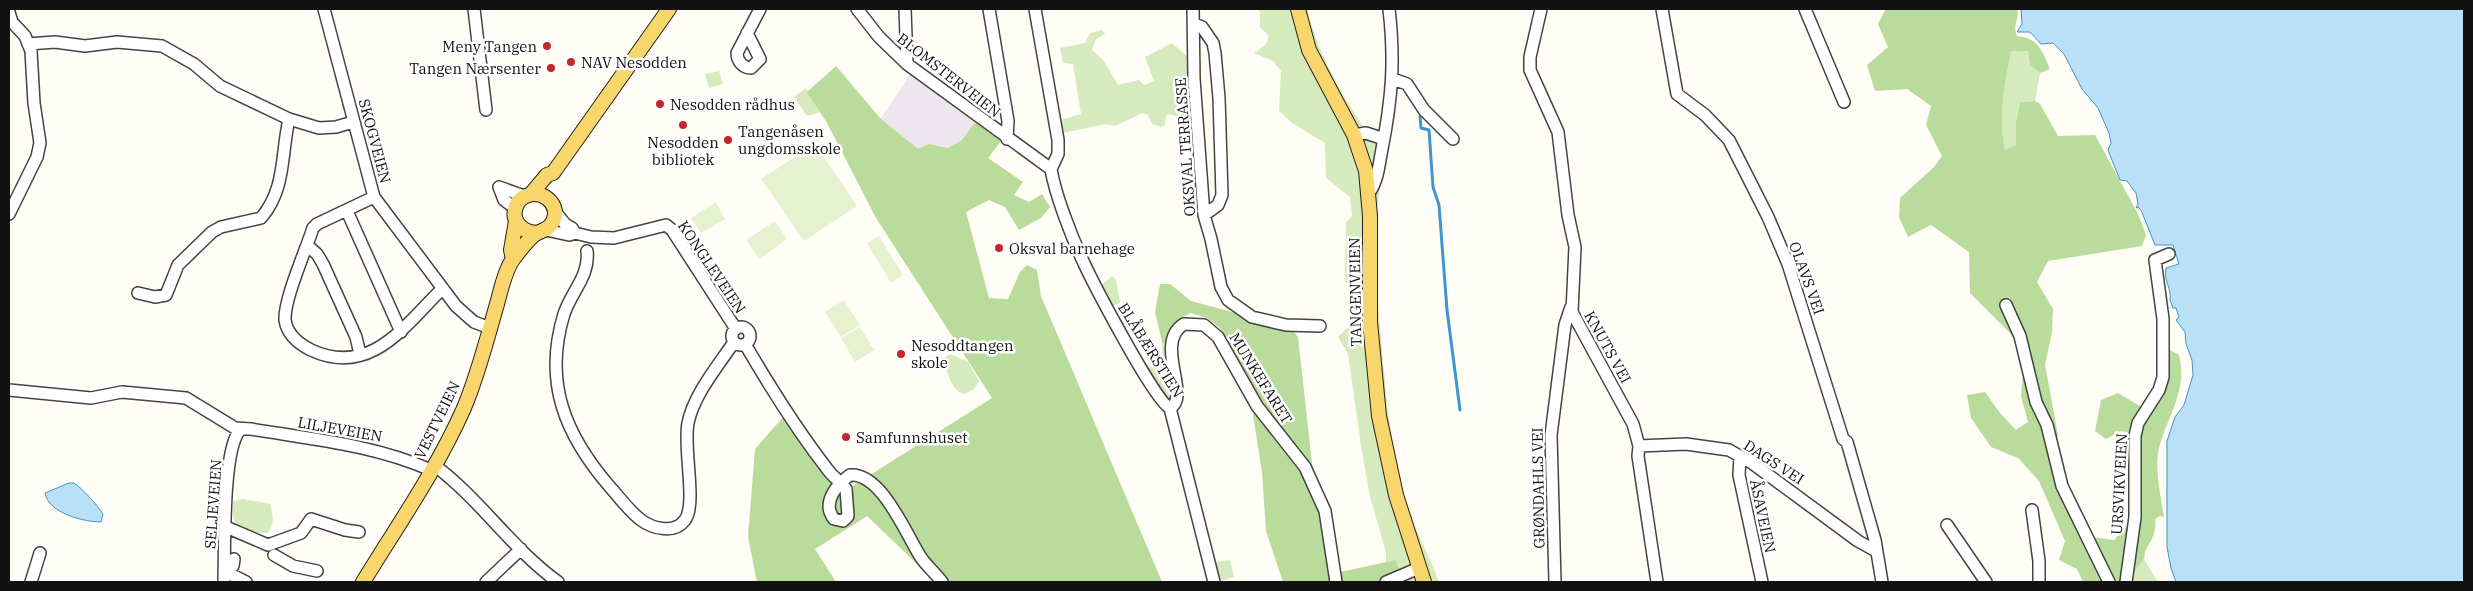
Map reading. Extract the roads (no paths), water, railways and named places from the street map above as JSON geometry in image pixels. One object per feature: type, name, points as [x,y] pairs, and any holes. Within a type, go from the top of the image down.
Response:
[{"type":"main road","points":[[553,173],[547,175],[527,195],[515,215],[524,230],[541,232],[552,222],[553,173],[669,9]]},
{"type":"main road","name":"TANGENVEIEN","points":[[1298,9],[1314,63],[1354,135],[1363,161],[1369,193],[1370,322],[1379,416],[1391,477],[1424,582]]},
{"type":"main road","points":[[527,195],[542,195],[552,206]]},
{"type":"main road","name":"VESTVEIEN","points":[[513,259],[511,250],[515,215]]},
{"type":"main road","name":"VESTVEIEN","points":[[364,582],[433,468],[467,400],[513,259],[541,232]]},
{"type":"street","name":"SKOGVEIEN","points":[[324,9],[374,197],[442,289],[465,316],[490,328]]},
{"type":"street","points":[[474,9],[486,110]]},
{"type":"street","points":[[747,33],[760,9]]},
{"type":"street","name":"BLOMSTERVEIEN","points":[[857,9],[879,38],[907,64],[1051,169]]},
{"type":"street","points":[[905,9],[907,64]]},
{"type":"street","name":"BLOMSTERVEIEN","points":[[989,9],[1008,121],[1007,138]]},
{"type":"street","points":[[1035,9],[1057,133],[1058,154],[1051,169]]},
{"type":"street","name":"OKSVAL TERRASSE","points":[[1192,9],[1194,24],[1194,79],[1204,215],[1212,239],[1218,277],[1228,300],[1241,312],[1262,320],[1286,325],[1320,326]]},
{"type":"street","points":[[1369,193],[1375,183],[1393,79],[1393,54],[1388,9]]},
{"type":"street","name":"KNUTS VEI","points":[[1541,9],[1530,57],[1530,70],[1558,132],[1560,141],[1563,183],[1576,262],[1571,307],[1577,325],[1633,424],[1639,446],[1638,456],[1657,582]]},
{"type":"street","name":"OLAVS VEI","points":[[1662,9],[1677,94],[1705,115],[1729,140],[1768,218],[1788,264],[1843,439],[1847,442],[1873,532],[1882,582]]},
{"type":"street","points":[[1804,9],[1844,102]]},
{"type":"street","points":[[9,16],[25,36],[32,57],[34,110],[39,132],[39,151],[9,214]]},
{"type":"street","points":[[1194,24],[1202,27],[1212,43],[1219,91],[1222,195],[1218,205],[1204,215]]},
{"type":"street","points":[[28,44],[55,42],[85,46],[118,42],[162,46],[194,64],[220,86],[289,119],[319,128],[336,127],[353,122]]},
{"type":"street","points":[[1393,79],[1407,84],[1424,110],[1453,139]]},
{"type":"street","points":[[138,293],[155,297],[166,295],[178,265],[212,232],[221,227],[261,218],[272,204],[280,181],[289,119]]},
{"type":"street","points":[[1354,135],[1366,133],[1384,139]]},
{"type":"street","name":"BLÅBÆRSTIEN","points":[[1051,169],[1081,258],[1163,404],[1170,408],[1214,582]]},
{"type":"street","points":[[515,215],[504,200],[499,187],[527,195]]},
{"type":"street","points":[[374,197],[317,224],[285,315],[287,329],[302,344],[315,352],[338,356],[374,351],[401,332],[442,289]]},
{"type":"street","points":[[552,206],[575,233]]},
{"type":"street","points":[[347,211],[401,332]]},
{"type":"street","name":"KONGLEVEIEN","points":[[541,232],[569,235],[575,233],[591,237],[614,238],[666,225],[672,230],[736,329],[732,336],[740,343]]},
{"type":"street","points":[[308,246],[317,254],[323,264],[356,337],[360,354]]},
{"type":"street","points":[[587,251],[588,264],[585,274],[566,310],[558,341],[556,374],[560,402],[572,433],[591,463],[631,511],[646,523],[670,529],[681,525],[687,518],[691,506],[686,439],[690,414],[740,343],[839,483],[850,475],[858,474],[882,493],[892,506],[922,559],[942,582]]},
{"type":"street","name":"URSVIKVEIEN","points":[[2126,582],[2135,517],[2134,436],[2138,423],[2159,390],[2163,377],[2163,319],[2155,260],[2169,254]]},
{"type":"street","points":[[2006,306],[2020,336],[2036,402],[2047,426],[2065,492],[2109,582]]},
{"type":"street","name":"GRØNDAHLS VEI","points":[[1555,582],[1550,436],[1565,325],[1571,307]]},
{"type":"street","name":"MUNKEFARET","points":[[1170,408],[1175,406],[1177,400],[1171,357],[1175,333],[1184,324],[1204,325],[1210,328],[1218,338],[1257,406],[1297,455],[1313,482],[1329,527],[1336,582]]},
{"type":"street","points":[[9,390],[90,398],[122,392],[186,398],[240,430]]},
{"type":"street","name":"LILJEVEIEN","points":[[240,430],[251,429],[348,444],[389,453],[433,468],[458,484],[521,549],[558,582]]},
{"type":"street","name":"SELJEVEIEN","points":[[224,576],[228,473],[232,453],[240,430]]},
{"type":"street","name":"DAGS VEI","points":[[1639,446],[1686,444],[1723,448],[1740,456],[1876,551]]},
{"type":"street","name":"ÅSAVEIEN","points":[[1740,456],[1739,476],[1762,582]]},
{"type":"street","points":[[2032,510],[2039,561],[2038,582]]},
{"type":"street","points":[[271,550],[281,553],[286,538],[301,533],[311,519],[345,530],[359,532]]},
{"type":"street","points":[[1947,525],[1986,582]]},
{"type":"street","points":[[226,527],[271,550],[293,566],[317,571]]},
{"type":"street","points":[[486,582],[521,549]]},
{"type":"street","points":[[31,582],[40,553]]},
{"type":"street","points":[[234,559],[233,566],[224,576],[246,582]]},
{"type":"street","points":[[1386,582],[1419,568]]},
{"type":"water","points":[[2021,9],[2464,9],[2464,582],[2176,582],[2167,547],[2167,441],[2175,417],[2184,405],[2193,375],[2192,360],[2186,344],[2185,332],[2176,320],[2179,317],[2176,308],[2173,308],[2170,300],[2165,273],[2166,268],[2179,264],[2173,245],[2155,245],[2141,210],[2138,207],[2136,208],[2138,204],[2136,193],[2127,181],[2120,180],[2108,150],[2111,143],[2109,133],[2098,108],[2082,89],[2064,54],[2053,43],[2041,44],[2030,32],[2017,32],[2022,24]]},
{"type":"water","points":[[69,483],[77,485],[97,506],[103,514],[101,522],[68,515],[53,506],[48,500],[45,493]]},
{"type":"waterway","points":[[1420,116],[1421,128],[1429,130],[1433,187],[1439,205],[1447,310],[1460,410]]},
{"type":"place","name":"Meny Tangen","points":[[547,46]]},
{"type":"place","name":"NAV Nesodden","points":[[571,62]]},
{"type":"place","name":"Tangen Nærsenter","points":[[551,68]]},
{"type":"place","name":"Nesodden rådhus","points":[[660,104]]},
{"type":"place","name":"Nesodden bibliotek","points":[[683,125]]},
{"type":"place","name":"Tangenåsen ungdomsskole","points":[[728,140]]},
{"type":"place","name":"Oksval barnehage","points":[[999,248]]},
{"type":"place","name":"Nesoddtangen skole","points":[[901,354]]},
{"type":"place","name":"Samfunnshuset","points":[[846,437]]}]
